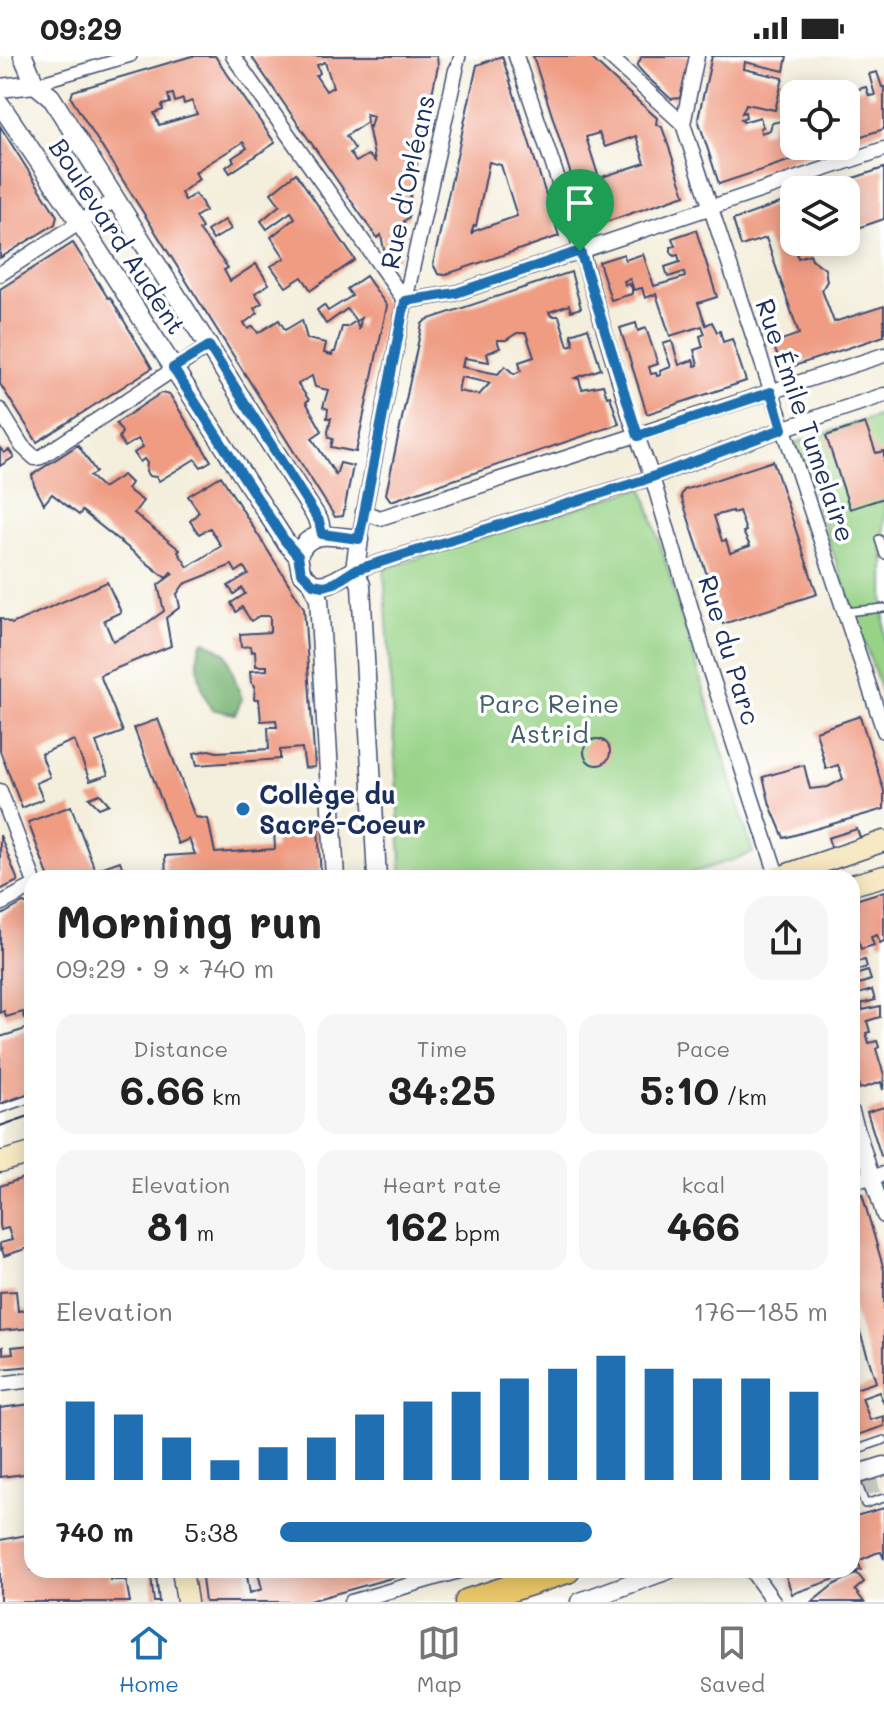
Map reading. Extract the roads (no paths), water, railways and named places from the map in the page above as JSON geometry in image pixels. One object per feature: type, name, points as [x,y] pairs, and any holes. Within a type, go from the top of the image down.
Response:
[{"type":"highway","points":[[468,1602],[542,1578]]},
{"type":"main road","points":[[800,870],[884,841]]},
{"type":"main road","points":[[860,883],[884,876]]},
{"type":"main road","points":[[0,1162],[24,1155]]},
{"type":"main road","points":[[183,1578],[187,1602]]},
{"type":"street","name":"Boulevard Audent","points":[[23,56],[35,84],[51,97],[319,521],[322,534]]},
{"type":"street","points":[[0,88],[35,84],[131,56]]},
{"type":"street","points":[[233,56],[405,301],[456,293],[884,149]]},
{"type":"street","name":"Rue du Parc","points":[[516,56],[573,224],[706,659],[774,870]]},
{"type":"street","points":[[609,56],[683,124]]},
{"type":"street","points":[[683,124],[697,56]]},
{"type":"street","name":"Rue d'Orléans","points":[[359,539],[405,301],[458,63]]},
{"type":"street","name":"Boulevard Audent","points":[[0,104],[285,541],[298,556],[301,572],[313,584],[319,599],[335,870]]},
{"type":"street","name":"Rue Émile Tumelaire","points":[[683,124],[884,731]]},
{"type":"street","points":[[0,274],[116,199]]},
{"type":"street","points":[[0,410],[22,446],[35,458],[46,454],[209,346]]},
{"type":"street","points":[[363,512],[380,518],[884,355]]},
{"type":"street","points":[[313,584],[324,586],[335,583],[355,570],[652,477],[782,429],[884,396]]},
{"type":"street","points":[[298,556],[306,541],[322,534],[359,539],[355,570],[361,585],[377,870]]},
{"type":"street","points":[[0,791],[30,870]]},
{"type":"street","points":[[0,904],[24,891]]},
{"type":"street","points":[[860,1132],[878,1176],[884,1216]]},
{"type":"street","points":[[0,1384],[24,1381]]},
{"type":"street","points":[[860,1474],[884,1466]]},
{"type":"street","points":[[351,1602],[434,1578]]},
{"type":"street","points":[[580,1602],[646,1578]]},
{"type":"street","points":[[757,1578],[774,1602]]},
{"type":"lane","points":[[879,539],[884,555]]},
{"type":"lane","points":[[845,612],[884,608]]},
{"type":"lane","points":[[0,1109],[24,1101]]},
{"type":"lane","points":[[860,1448],[884,1440]]},
{"type":"lane","points":[[860,1492],[865,1504],[884,1498]]},
{"type":"tunnel","points":[[860,1484],[884,1477]]},
{"type":"tram line","points":[[0,1126],[24,1118]]},
{"type":"place","name":"Collège du Sacré-Coeur","points":[[243,809]]},
{"type":"park label","name":"Parc Reine Astrid","points":[[549,718]]}]
